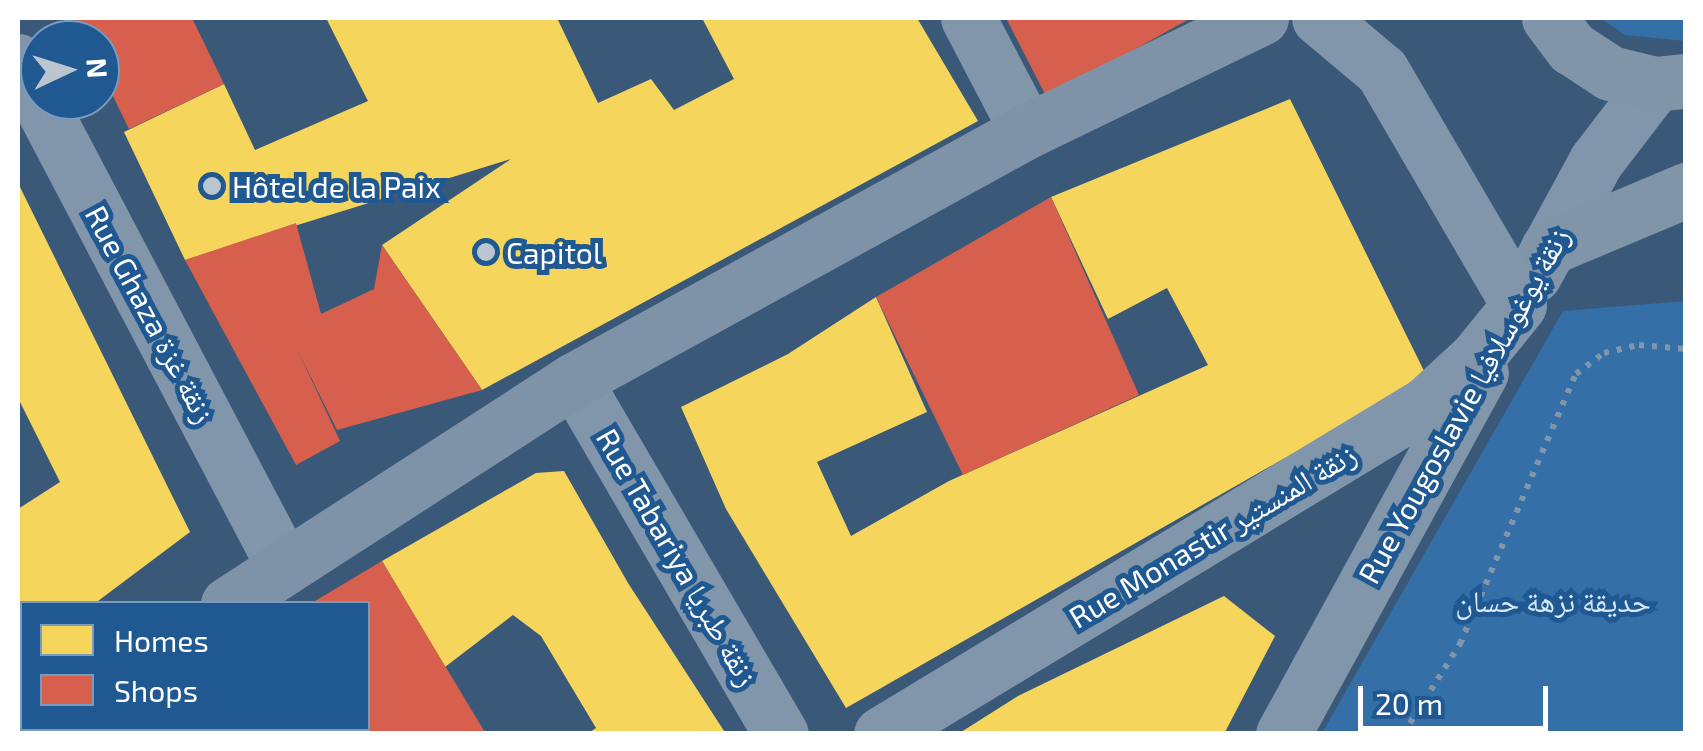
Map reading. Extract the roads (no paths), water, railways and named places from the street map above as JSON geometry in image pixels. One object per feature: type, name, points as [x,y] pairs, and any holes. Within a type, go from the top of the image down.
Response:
[{"type":"main road","points":[[233,601],[574,380],[1027,131],[1261,18]]},
{"type":"main road","points":[[1546,22],[1610,73],[1676,83]]},
{"type":"main road","points":[[1548,248],[1686,190]]},
{"type":"street","points":[[968,18],[1027,131]]},
{"type":"street","points":[[1319,18],[1382,71],[1519,305]]},
{"type":"street","name":"Rue Ghaza زنقة غزة","points":[[18,61],[284,568]]},
{"type":"street","name":"Rue Yougoslavie زنقة يوغوسلافيا","points":[[1284,734],[1596,160],[1676,83]]},
{"type":"street","name":"Rue Monastir زنقة المنستير","points":[[881,734],[1426,404],[1519,305]]},
{"type":"street","name":"Rue Tabariya زنقة طبريا","points":[[574,380],[782,734]]},
{"type":"place","name":"Hôtel de la Paix","points":[[212,186]]},
{"type":"place","name":"Capitol","points":[[486,252]]},
{"type":"park label","name":"حديقة نزهة حسان","points":[[1553,600]]}]
